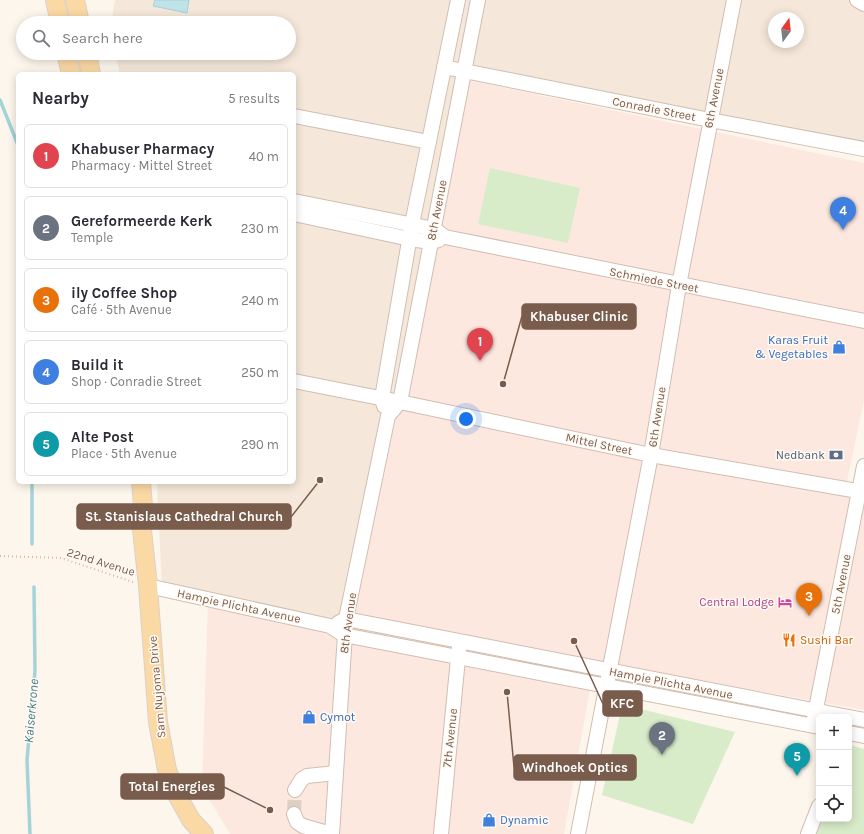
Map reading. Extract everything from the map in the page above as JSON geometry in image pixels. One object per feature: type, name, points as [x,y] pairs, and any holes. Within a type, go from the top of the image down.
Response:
[{"type":"main road","points":[[55,0],[58,16]]},
{"type":"main road","points":[[75,0],[78,16]]},
{"type":"main road","points":[[67,60],[70,72]]},
{"type":"main road","points":[[88,60],[91,72]]},
{"type":"main road","name":"Sam Nujoma Drive","points":[[133,484],[138,517],[142,530]]},
{"type":"main road","name":"Sam Nujoma Drive","points":[[141,484],[143,506],[142,530],[148,586],[158,722],[167,770],[176,793],[191,820],[204,834]]},
{"type":"street","name":"8th Avenue","points":[[388,416],[382,398],[412,224],[458,0]]},
{"type":"street","name":"8th Avenue","points":[[331,834],[346,619],[388,416],[400,402],[478,0]]},
{"type":"street","name":"6th Avenue","points":[[578,834],[651,455],[679,285],[734,0]]},
{"type":"street","points":[[857,0],[864,4]]},
{"type":"street","name":"Conradie Street","points":[[444,67],[864,149]]},
{"type":"street","points":[[296,116],[428,142]]},
{"type":"street","points":[[296,200],[412,224],[432,236]]},
{"type":"street","name":"Schmiede Street","points":[[296,214],[410,239],[432,236],[445,237],[864,321]]},
{"type":"street","name":"Mittel Street","points":[[296,381],[651,455],[862,492]]},
{"type":"street","name":"5th Avenue","points":[[815,726],[816,710],[862,492],[864,466]]},
{"type":"street","name":"Hampie Plichta Avenue","points":[[148,586],[330,626],[344,635],[606,687],[815,726]]},
{"type":"street","points":[[330,626],[346,619]]},
{"type":"street","name":"Hampie Plichta Avenue","points":[[346,619],[816,710],[853,720]]},
{"type":"street","name":"7th Avenue","points":[[441,834],[460,641]]},
{"type":"street","points":[[852,734],[864,736]]},
{"type":"street","points":[[295,790],[302,779],[307,776],[336,773]]},
{"type":"street","points":[[294,814],[297,822],[303,826],[331,834]]},
{"type":"street","points":[[808,834],[816,814]]},
{"type":"path","name":"22nd Avenue","points":[[1,556],[61,558],[148,586]]},
{"type":"shaded area","points":[[115,0],[857,0],[864,4],[864,149],[464,70],[346,619],[330,626],[162,589],[157,484],[296,484],[296,72],[120,72],[117,60],[296,60],[296,16],[112,16]]},
{"type":"shaded area","points":[[462,79],[864,163],[864,400],[844,496],[864,500],[864,710],[595,661],[564,834],[230,834],[202,787],[208,599],[344,635],[388,416],[400,401]]},
{"type":"green space","points":[[490,168],[580,188],[568,243],[478,224]]},
{"type":"green space","points":[[632,707],[735,732],[693,824],[602,795],[620,715]]},
{"type":"green space","points":[[852,746],[864,749],[864,834],[816,834],[821,822],[852,822]]},
{"type":"water","points":[[155,0],[189,0],[187,13],[153,6]]},
{"type":"waterway","name":"Kaiserkrone","points":[[0,100],[16,140]]},
{"type":"waterway","name":"Kaiserkrone","points":[[32,484],[32,544]]},
{"type":"waterway","name":"Kaiserkrone","points":[[30,834],[27,760],[35,671],[34,587]]},
{"type":"tunnel","points":[[294,814],[295,790]]},
{"type":"place","name":"Build it","points":[[843,230]]},
{"type":"place","name":"Karas Fruit & Vegetables","points":[[839,347]]},
{"type":"place","name":"Khabuser Pharmacy","points":[[480,361]]},
{"type":"place","name":"Khabuser Clinic","points":[[503,384]]},
{"type":"place","name":"Nedbank","points":[[836,455]]},
{"type":"place","name":"St. Stanislaus Cathedral Church","points":[[320,480]]},
{"type":"place","name":"Central Lodge","points":[[785,602]]},
{"type":"place","name":"ily Coffee Shop","points":[[809,616]]},
{"type":"place","name":"Sushi Bar","points":[[789,640]]},
{"type":"place","name":"KFC","points":[[574,641]]},
{"type":"place","name":"Windhoek Optics","points":[[507,692]]},
{"type":"place","name":"Cymot","points":[[309,717]]},
{"type":"place","name":"Gereformeerde Kerk","points":[[662,755]]},
{"type":"place","name":"Alte Post","points":[[797,776]]},
{"type":"place","name":"Total Energies","points":[[270,810]]},
{"type":"place","name":"Dynamic","points":[[489,820]]}]
